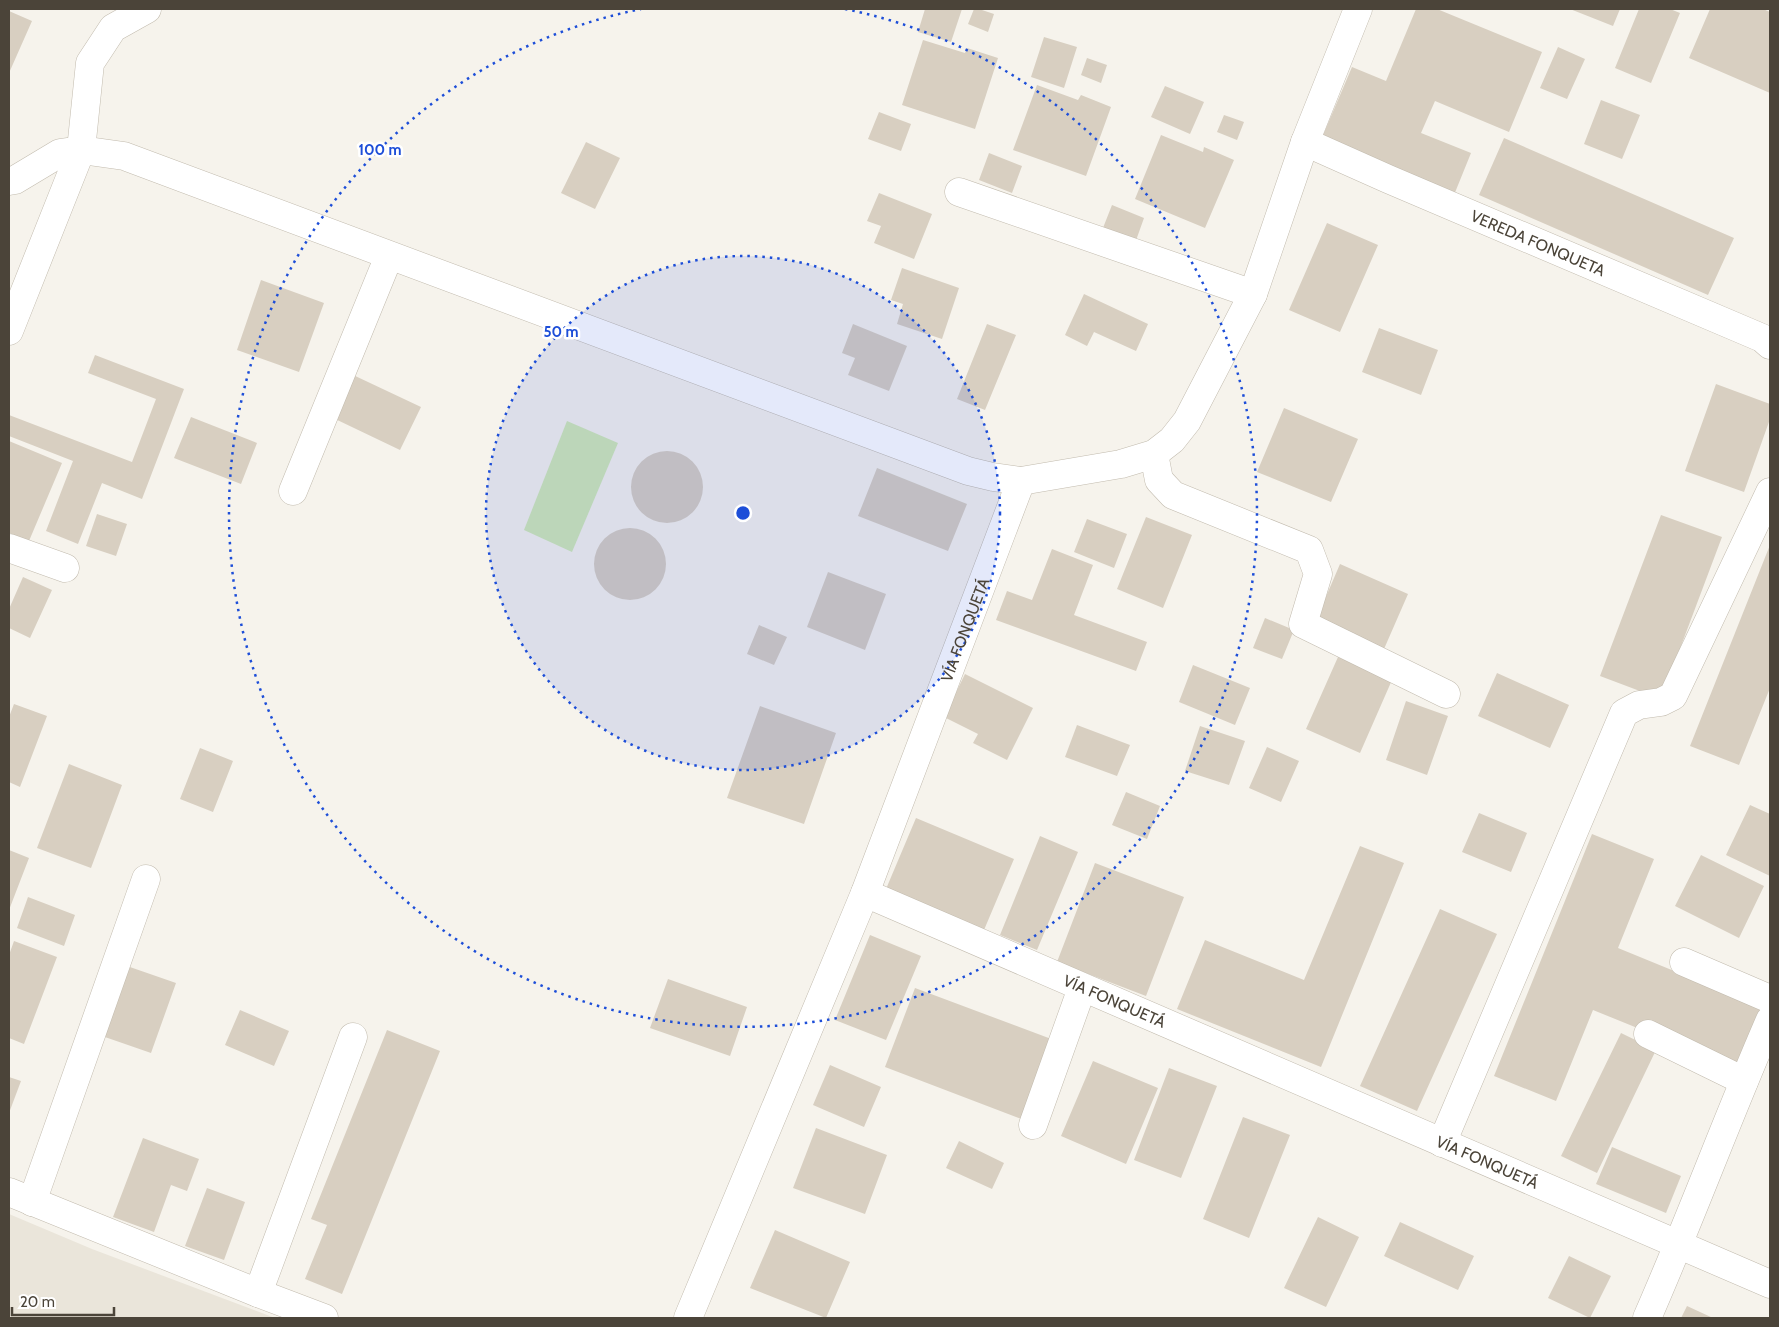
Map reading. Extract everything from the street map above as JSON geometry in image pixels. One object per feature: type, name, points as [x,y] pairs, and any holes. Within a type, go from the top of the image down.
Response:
[{"type":"street","points":[[9,331],[81,150],[90,63],[112,28],[147,9]]},
{"type":"street","points":[[9,181],[14,180],[60,153],[81,150],[124,156],[968,471],[993,478],[1021,482],[1113,466],[1154,454],[1172,440],[1186,421],[1253,294],[1305,142],[1358,9]]},
{"type":"street","name":"VEREDA FONQUETA","points":[[1305,142],[1762,338],[1770,345]]},
{"type":"street","points":[[959,192],[1253,294]]},
{"type":"street","points":[[293,491],[389,256]]},
{"type":"street","points":[[1154,454],[1159,480],[1173,494],[1309,550],[1318,574],[1303,624],[1446,694]]},
{"type":"street","name":"VÍA FONQUETÁ","points":[[1021,482],[865,893],[1770,1284]]},
{"type":"street","points":[[1442,1143],[1624,713],[1639,705],[1661,702],[1673,696],[1770,492]]},
{"type":"street","points":[[9,548],[65,568]]},
{"type":"street","points":[[146,878],[20,1197],[324,1318]]},
{"type":"street","points":[[688,1318],[865,893]]},
{"type":"street","points":[[1684,962],[1770,999]]},
{"type":"street","points":[[1033,1125],[1082,988]]},
{"type":"street","points":[[1647,1318],[1679,1245],[1770,1020]]},
{"type":"street","points":[[1648,1034],[1744,1081]]},
{"type":"street","points":[[258,1293],[353,1037]]},
{"type":"shaded area","points":[[9,1214],[92,1249],[275,1318],[9,1318]]},
{"type":"green space","points":[[567,421],[618,443],[572,552],[524,530]]},
{"type":"building","points":[[925,9],[962,9],[951,42],[918,32]]},
{"type":"building","points":[[974,9],[994,14],[988,32],[968,24]]},
{"type":"building","points":[[1416,9],[1437,9],[1542,52],[1509,132],[1435,101],[1421,133],[1471,153],[1454,195],[1321,140],[1352,67],[1386,81]]},
{"type":"building","points":[[1570,9],[1620,9],[1613,26]]},
{"type":"building","points":[[1639,9],[1670,9],[1680,13],[1651,83],[1615,68]]},
{"type":"building","points":[[1710,9],[1763,9],[1770,12],[1770,93],[1689,58]]},
{"type":"building","points":[[9,11],[32,21],[9,73]]},
{"type":"building","points":[[1044,37],[1077,47],[1064,88],[1031,77]]},
{"type":"building","points":[[923,40],[965,53],[967,48],[998,58],[975,129],[902,105]]},
{"type":"building","points":[[1558,47],[1585,59],[1567,99],[1540,88]]},
{"type":"building","points":[[1087,58],[1107,65],[1101,83],[1081,75]]},
{"type":"building","points":[[1037,85],[1078,100],[1081,95],[1111,107],[1086,176],[1013,150]]},
{"type":"building","points":[[1165,86],[1204,102],[1190,134],[1151,117]]},
{"type":"building","points":[[1601,100],[1640,115],[1622,159],[1584,144]]},
{"type":"building","points":[[879,112],[911,124],[901,151],[868,139]]},
{"type":"building","points":[[1224,115],[1244,122],[1237,140],[1217,132]]},
{"type":"building","points":[[1161,135],[1203,152],[1204,147],[1234,160],[1205,228],[1135,199]]},
{"type":"building","points":[[1504,138],[1734,238],[1708,295],[1479,195]]},
{"type":"building","points":[[586,142],[620,158],[595,209],[561,193]]},
{"type":"building","points":[[989,153],[1022,166],[1012,193],[979,180]]},
{"type":"building","points":[[879,193],[932,214],[914,259],[874,243],[881,226],[867,221]]},
{"type":"building","points":[[1112,205],[1144,218],[1134,246],[1101,233]]},
{"type":"building","points":[[1327,223],[1378,245],[1340,332],[1289,310]]},
{"type":"building","points":[[902,268],[959,288],[942,339],[897,324],[903,304],[891,300]]},
{"type":"building","points":[[261,280],[324,303],[299,372],[237,350]]},
{"type":"building","points":[[1084,294],[1148,324],[1136,351],[1094,332],[1087,346],[1065,335]]},
{"type":"building","points":[[853,324],[907,346],[889,391],[848,375],[855,358],[842,353]]},
{"type":"building","points":[[987,324],[1016,335],[985,410],[957,399]]},
{"type":"building","points":[[1379,328],[1438,350],[1421,395],[1362,372]]},
{"type":"building","points":[[95,355],[184,389],[142,499],[102,483],[78,544],[46,531],[73,461],[9,436],[9,415],[132,462],[156,399],[88,373]]},
{"type":"building","points":[[351,374],[421,407],[400,450],[331,417]]},
{"type":"building","points":[[1716,384],[1770,404],[1770,419],[1744,492],[1685,471]]},
{"type":"building","points":[[1284,408],[1358,439],[1331,502],[1257,472]]},
{"type":"building","points":[[191,417],[257,443],[241,484],[174,458]]},
{"type":"building","points":[[9,441],[62,463],[29,541],[9,533]]},
{"type":"building","points":[[667,451],[687,457],[697,467],[703,487],[697,507],[687,517],[667,523],[647,517],[637,507],[631,487],[637,467],[647,457]]},
{"type":"building","points":[[877,468],[967,504],[948,551],[858,516]]},
{"type":"building","points":[[97,514],[127,524],[116,556],[86,546]]},
{"type":"building","points":[[1661,515],[1722,537],[1661,699],[1600,676]]},
{"type":"building","points":[[1146,517],[1192,535],[1163,608],[1117,589]]},
{"type":"building","points":[[1087,519],[1127,534],[1114,568],[1074,552]]},
{"type":"building","points":[[630,528],[650,534],[660,544],[666,564],[660,584],[650,594],[630,600],[610,594],[600,584],[594,564],[600,544],[610,534]]},
{"type":"building","points":[[1770,545],[1770,688],[1739,765],[1690,746]]},
{"type":"building","points":[[1052,549],[1093,565],[1074,615],[1147,642],[1136,671],[996,620],[1007,591],[1032,600]]},
{"type":"building","points":[[1340,564],[1408,594],[1384,649],[1316,620]]},
{"type":"building","points":[[828,572],[886,594],[865,650],[807,627]]},
{"type":"building","points":[[23,577],[52,590],[30,638],[9,628],[9,609]]},
{"type":"building","points":[[1265,618],[1294,630],[1282,659],[1253,648]]},
{"type":"building","points":[[759,625],[787,637],[774,665],[747,654]]},
{"type":"building","points":[[1338,657],[1392,680],[1360,753],[1306,729]]},
{"type":"building","points":[[1193,665],[1250,688],[1235,725],[1179,702]]},
{"type":"building","points":[[1497,673],[1569,705],[1550,748],[1478,716]]},
{"type":"building","points":[[965,674],[1033,708],[1007,760],[973,743],[978,734],[944,717]]},
{"type":"building","points":[[1406,701],[1448,716],[1427,775],[1386,760]]},
{"type":"building","points":[[14,704],[47,716],[20,787],[9,782],[9,717]]},
{"type":"building","points":[[760,706],[836,733],[804,824],[727,798]]},
{"type":"building","points":[[1077,725],[1130,745],[1117,776],[1065,757]]},
{"type":"building","points":[[1200,726],[1245,741],[1229,785],[1185,771]]},
{"type":"building","points":[[1267,747],[1299,761],[1281,802],[1249,788]]},
{"type":"building","points":[[200,748],[233,761],[213,812],[180,799]]},
{"type":"building","points":[[69,764],[122,785],[91,868],[37,848]]},
{"type":"building","points":[[1126,792],[1160,806],[1147,839],[1112,825]]},
{"type":"building","points":[[1750,805],[1770,814],[1770,876],[1726,855]]},
{"type":"building","points":[[1479,813],[1527,833],[1511,872],[1462,852]]},
{"type":"building","points":[[916,818],[1014,859],[984,930],[886,889]]},
{"type":"building","points":[[1592,834],[1654,859],[1618,948],[1762,1007],[1736,1068],[1593,1010],[1556,1101],[1494,1076]]},
{"type":"building","points":[[1040,836],[1078,852],[1037,950],[1000,935]]},
{"type":"building","points":[[1360,846],[1404,863],[1321,1067],[1177,1009],[1205,940],[1304,980]]},
{"type":"building","points":[[9,850],[29,858],[9,910]]},
{"type":"building","points":[[1701,855],[1764,886],[1739,938],[1675,906]]},
{"type":"building","points":[[1095,863],[1184,897],[1146,996],[1057,962]]},
{"type":"building","points":[[28,897],[75,915],[64,946],[17,928]]},
{"type":"building","points":[[1440,909],[1497,934],[1417,1111],[1360,1086]]},
{"type":"building","points":[[870,935],[921,956],[886,1040],[835,1020]]},
{"type":"building","points":[[14,941],[57,957],[24,1044],[9,1038],[9,955]]},
{"type":"building","points":[[127,966],[176,983],[151,1053],[102,1036]]},
{"type":"building","points":[[668,979],[747,1007],[730,1056],[650,1028]]},
{"type":"building","points":[[915,988],[1054,1040],[1024,1120],[885,1067]]},
{"type":"building","points":[[240,1010],[289,1031],[274,1066],[225,1045]]},
{"type":"building","points":[[387,1030],[440,1051],[342,1294],[305,1279],[327,1225],[311,1219]]},
{"type":"building","points":[[1621,1033],[1656,1050],[1597,1173],[1561,1156]]},
{"type":"building","points":[[1093,1061],[1158,1088],[1126,1164],[1061,1136]]},
{"type":"building","points":[[830,1065],[881,1087],[864,1127],[813,1105]]},
{"type":"building","points":[[1169,1068],[1217,1086],[1181,1178],[1134,1160]]},
{"type":"building","points":[[9,1077],[21,1081],[9,1113]]},
{"type":"building","points":[[1243,1117],[1290,1135],[1249,1238],[1203,1219]]},
{"type":"building","points":[[816,1128],[887,1155],[865,1214],[793,1188]]},
{"type":"building","points":[[143,1138],[199,1159],[187,1191],[171,1185],[154,1232],[113,1217]]},
{"type":"building","points":[[959,1141],[1004,1163],[992,1189],[946,1168]]},
{"type":"building","points":[[1612,1147],[1681,1176],[1666,1213],[1596,1184]]},
{"type":"building","points":[[207,1188],[245,1202],[224,1260],[185,1246]]},
{"type":"building","points":[[1318,1217],[1359,1237],[1326,1307],[1284,1288]]},
{"type":"building","points":[[1400,1222],[1474,1256],[1458,1290],[1384,1256]]},
{"type":"building","points":[[775,1230],[850,1262],[826,1318],[750,1288]]},
{"type":"building","points":[[1569,1256],[1611,1276],[1590,1318],[1548,1298]]},
{"type":"building","points":[[1687,1306],[1713,1318],[1681,1318]]}]
